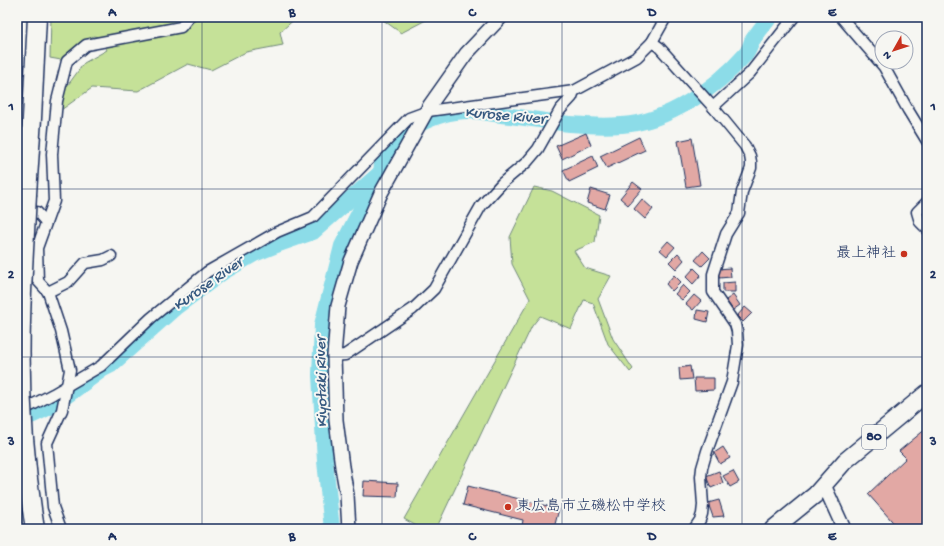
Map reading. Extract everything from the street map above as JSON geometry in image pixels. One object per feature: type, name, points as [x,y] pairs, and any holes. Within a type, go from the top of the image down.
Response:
[{"type":"highway","points":[[35,529],[27,466],[22,404],[21,322],[37,17]]},
{"type":"highway","points":[[17,503],[21,529]]},
{"type":"main road","name":"80","points":[[773,529],[815,495],[845,461],[927,393]]},
{"type":"street","points":[[61,529],[53,507],[47,443],[63,406],[70,370],[61,330],[48,292],[38,281],[37,248],[54,201],[52,154],[57,101],[67,61],[86,45],[181,27],[189,17]]},
{"type":"street","points":[[349,529],[347,495],[336,420],[334,356],[338,306],[351,261],[381,193],[447,80],[466,54],[501,17]]},
{"type":"street","points":[[17,412],[67,388],[101,366],[151,318],[207,272],[277,232],[312,217],[409,118],[428,111],[574,90],[637,57],[652,42],[666,17]]},
{"type":"street","points":[[711,105],[750,73],[794,17]]},
{"type":"street","points":[[841,17],[884,67],[927,141]]},
{"type":"street","points":[[652,42],[711,105],[745,146],[750,156],[751,168],[742,192],[739,213],[726,234],[713,274],[713,292],[735,324],[738,345],[732,382],[702,468],[702,514],[694,529]]},
{"type":"street","points":[[334,356],[345,355],[351,351],[413,309],[434,289],[481,206],[502,183],[527,162],[538,149],[560,110],[572,97],[574,90]]},
{"type":"street","points":[[927,202],[917,212],[920,222],[927,229]]},
{"type":"street","points":[[17,213],[37,212],[46,222]]},
{"type":"street","points":[[48,292],[68,282],[85,263],[103,260],[110,256]]},
{"type":"street","points":[[824,485],[844,529]]},
{"type":"green space","points":[[51,17],[297,17],[280,32],[283,45],[246,52],[211,70],[188,64],[138,91],[92,88],[61,110],[65,89],[84,63],[107,50],[99,37],[93,36],[61,60],[50,58]]},
{"type":"green space","points":[[379,17],[424,17],[426,20],[401,33]]},
{"type":"green space","points":[[534,187],[552,191],[599,215],[595,242],[574,251],[585,268],[611,276],[598,299],[613,339],[633,369],[630,372],[608,344],[593,303],[584,300],[571,329],[540,316],[532,326],[436,529],[422,529],[404,519],[530,299],[512,264],[510,237]]},
{"type":"building","points":[[586,133],[591,145],[562,159],[556,146]]},
{"type":"building","points":[[639,137],[645,150],[607,168],[600,156]]},
{"type":"building","points":[[692,138],[700,185],[686,187],[678,141]]},
{"type":"building","points":[[593,156],[598,168],[569,182],[563,170]]},
{"type":"building","points":[[633,182],[642,189],[628,205],[620,198]]},
{"type":"building","points":[[591,189],[610,195],[605,209],[587,203]]},
{"type":"building","points":[[642,199],[653,209],[645,219],[634,209]]},
{"type":"building","points":[[668,241],[675,247],[667,256],[660,250]]},
{"type":"building","points":[[703,251],[710,258],[702,266],[695,260]]},
{"type":"building","points":[[678,253],[684,260],[676,269],[669,262]]},
{"type":"building","points":[[694,268],[701,275],[693,284],[686,277]]},
{"type":"building","points":[[730,268],[731,277],[719,278],[718,269]]},
{"type":"building","points":[[674,275],[681,282],[672,291],[666,284]]},
{"type":"building","points":[[735,282],[735,292],[723,292],[723,283]]},
{"type":"building","points":[[683,285],[690,292],[682,300],[675,294]]},
{"type":"building","points":[[694,295],[701,301],[693,310],[686,304]]},
{"type":"building","points":[[733,295],[740,305],[733,310],[726,300]]},
{"type":"building","points":[[745,307],[752,313],[743,322],[737,316]]},
{"type":"building","points":[[697,310],[709,312],[707,322],[696,319]]},
{"type":"building","points":[[690,366],[692,379],[680,380],[679,368]]},
{"type":"building","points":[[694,378],[714,378],[714,390],[695,391]]},
{"type":"building","points":[[927,428],[927,529],[899,529],[868,494],[906,458],[899,451]]},
{"type":"building","points":[[723,447],[730,458],[720,464],[714,453]]},
{"type":"building","points":[[719,471],[723,483],[711,488],[706,476]]},
{"type":"building","points":[[733,471],[739,482],[730,487],[723,476]]},
{"type":"building","points":[[364,481],[398,483],[397,497],[363,496]]},
{"type":"building","points":[[468,486],[559,509],[554,528],[544,525],[543,529],[522,526],[523,520],[463,505]]},
{"type":"building","points":[[719,500],[724,516],[713,517],[708,503]]},
{"type":"building","points":[[455,525],[467,529],[454,529]]},
{"type":"waterway","name":"Kurose River","points":[[17,421],[54,405],[103,369],[111,365],[176,307],[223,272],[254,254],[313,232],[379,174],[385,156],[392,147],[414,127],[440,116],[455,112],[469,111],[566,124],[594,126],[622,125],[657,117],[690,101],[720,79],[746,53],[752,41],[770,17]]},
{"type":"waterway","name":"Kiyotaki River","points":[[332,529],[325,461],[320,375],[322,325],[342,246],[375,182]]},
{"type":"place","name":"最上神社","points":[[904,254]]},
{"type":"place","name":"東広島市立磯松中学校","points":[[508,507]]}]
